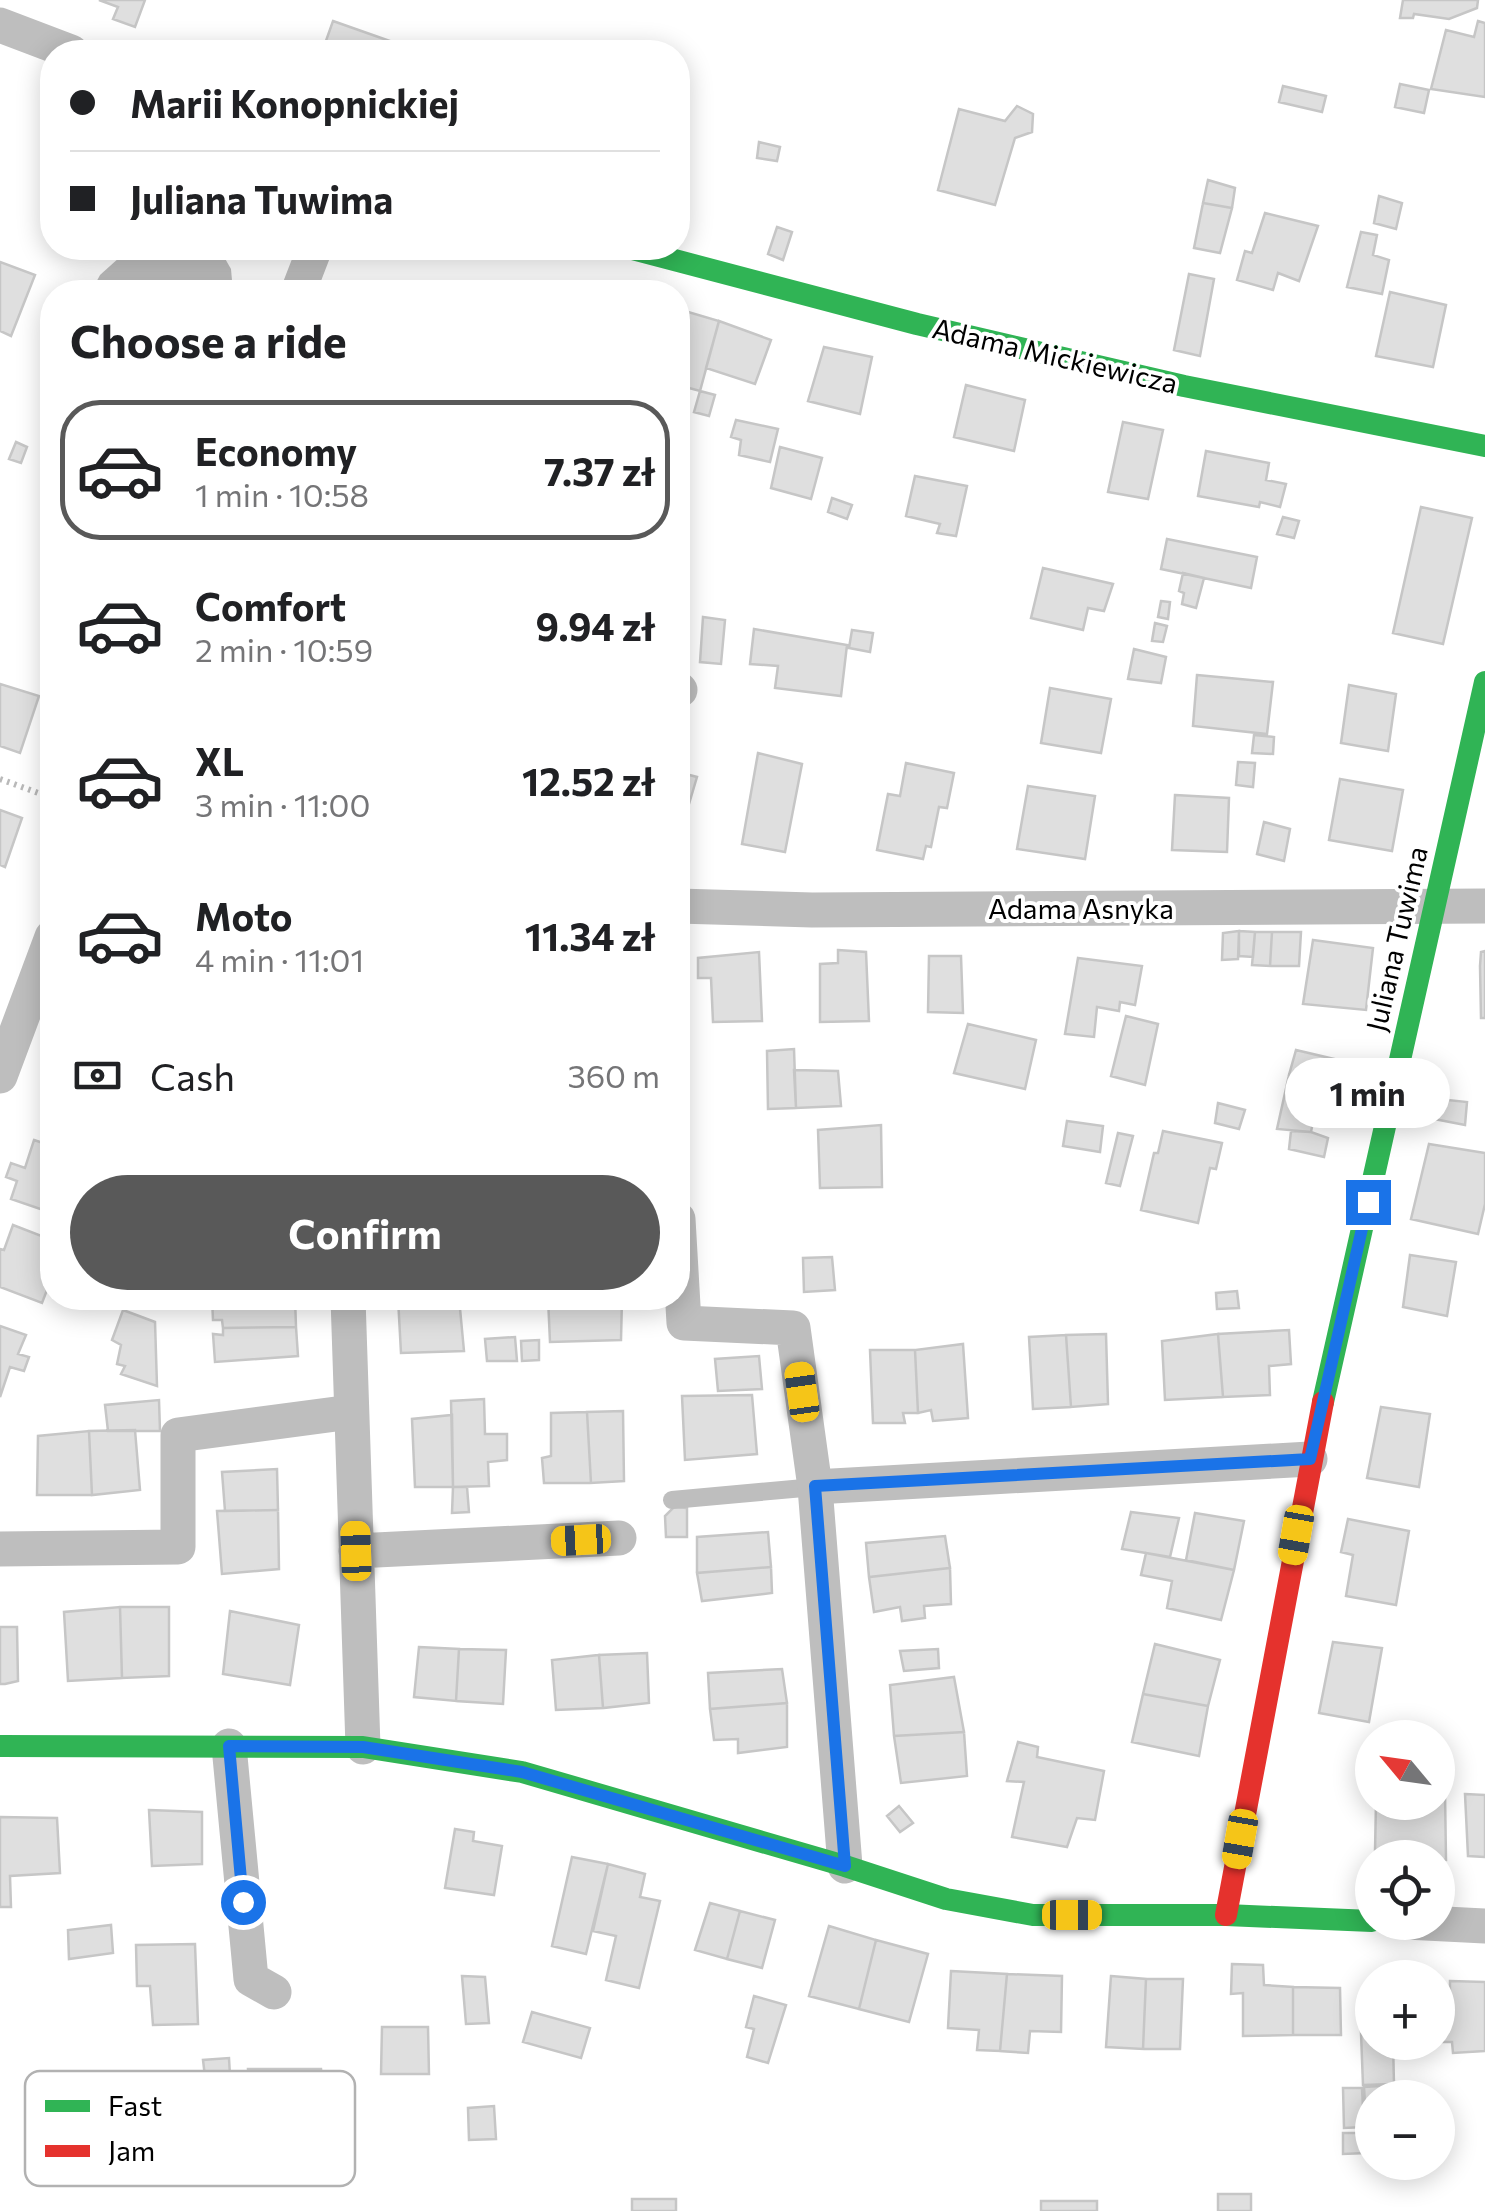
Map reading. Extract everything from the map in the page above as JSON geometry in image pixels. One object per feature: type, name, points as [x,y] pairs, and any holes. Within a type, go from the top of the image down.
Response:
[{"type":"street","points":[[0,25],[40,40]]},
{"type":"street","name":"Adama Mickiewicza","points":[[675,260],[918,324],[1184,386],[1485,446]]},
{"type":"street","name":"Juliana Tuwima","points":[[1226,1915],[1310,1459],[1485,682]]},
{"type":"street","name":"Adama Asnyka","points":[[690,906],[812,910],[1485,906]]},
{"type":"street","points":[[0,1076],[40,969]]},
{"type":"street","points":[[348,1310],[363,1747]]},
{"type":"street","points":[[683,1310],[684,1323],[793,1328],[815,1486],[845,1866]]},
{"type":"street","points":[[0,1549],[178,1548],[178,1435],[351,1412]]},
{"type":"street","points":[[815,1486],[1310,1459]]},
{"type":"street","points":[[356,1551],[618,1538]]},
{"type":"street","points":[[0,1746],[363,1747],[522,1772],[946,1899],[1033,1915],[1226,1915],[1355,1920]]},
{"type":"street","points":[[229,1746],[250,1979],[274,1992]]},
{"type":"street","points":[[1455,1924],[1485,1926]]},
{"type":"lane","points":[[672,1500],[815,1486]]},
{"type":"path","points":[[0,778],[40,793]]},
{"type":"shaded area","points":[[117,260],[226,260],[232,280],[97,280]]},
{"type":"building","points":[[99,0],[145,0],[135,27],[113,19],[118,7]]},
{"type":"building","points":[[1403,0],[1478,0],[1477,8],[1449,19],[1414,14],[1413,18],[1400,18]]},
{"type":"building","points":[[333,21],[387,40],[326,40]]},
{"type":"building","points":[[1478,21],[1485,23],[1485,97],[1431,89],[1446,30],[1474,37]]},
{"type":"building","points":[[1400,84],[1429,90],[1424,113],[1395,107]]},
{"type":"building","points":[[1283,86],[1326,96],[1322,112],[1279,102]]},
{"type":"building","points":[[1017,106],[1033,114],[1032,132],[1015,138],[995,205],[938,190],[959,109],[1005,121]]},
{"type":"building","points":[[759,142],[780,147],[777,161],[757,158]]},
{"type":"building","points":[[1208,180],[1235,188],[1232,208],[1203,203]]},
{"type":"building","points":[[1379,196],[1402,203],[1396,229],[1374,223]]},
{"type":"building","points":[[1203,203],[1232,208],[1220,253],[1194,248]]},
{"type":"building","points":[[1265,213],[1318,226],[1299,281],[1278,273],[1273,290],[1237,280],[1245,251],[1252,253]]},
{"type":"building","points":[[777,227],[792,232],[783,260],[768,254]]},
{"type":"building","points":[[1361,232],[1377,235],[1373,255],[1389,260],[1382,294],[1347,287]]},
{"type":"building","points":[[0,262],[35,275],[11,336],[0,331]]},
{"type":"building","points":[[1189,274],[1214,279],[1200,356],[1174,350]]},
{"type":"building","points":[[1390,292],[1446,305],[1433,367],[1376,356]]},
{"type":"building","points":[[690,313],[719,321],[700,391],[690,388]]},
{"type":"building","points":[[719,321],[771,340],[755,384],[706,368]]},
{"type":"building","points":[[824,347],[872,357],[860,414],[808,401]]},
{"type":"building","points":[[966,385],[1025,400],[1014,451],[954,437]]},
{"type":"building","points":[[700,391],[715,395],[709,416],[694,412]]},
{"type":"building","points":[[736,420],[778,429],[770,462],[739,455],[741,440],[731,437]]},
{"type":"building","points":[[1123,422],[1163,430],[1148,499],[1108,492]]},
{"type":"building","points":[[16,442],[27,447],[21,463],[9,459]]},
{"type":"building","points":[[780,447],[822,458],[811,499],[771,488]]},
{"type":"building","points":[[1206,451],[1269,463],[1266,480],[1286,484],[1280,507],[1198,496]]},
{"type":"building","points":[[915,476],[967,486],[956,536],[937,533],[940,524],[906,516]]},
{"type":"building","points":[[832,498],[852,505],[847,519],[828,512]]},
{"type":"building","points":[[1421,507],[1472,518],[1443,644],[1393,633]]},
{"type":"building","points":[[1283,517],[1299,521],[1294,538],[1277,534]]},
{"type":"building","points":[[1167,539],[1257,557],[1251,588],[1161,569]]},
{"type":"building","points":[[1043,568],[1113,584],[1104,611],[1088,608],[1083,630],[1031,618]]},
{"type":"building","points":[[1183,573],[1204,578],[1196,608],[1182,604],[1184,593],[1179,591]]},
{"type":"building","points":[[1161,601],[1170,602],[1168,619],[1158,617]]},
{"type":"building","points":[[703,617],[725,620],[721,664],[700,662]]},
{"type":"building","points":[[1155,623],[1167,626],[1163,642],[1152,641]]},
{"type":"building","points":[[754,629],[847,645],[841,696],[775,688],[778,666],[750,664]]},
{"type":"building","points":[[852,630],[873,633],[870,652],[849,648]]},
{"type":"building","points":[[1134,649],[1166,657],[1161,683],[1128,679]]},
{"type":"building","points":[[1197,675],[1273,682],[1267,734],[1193,726]]},
{"type":"building","points":[[0,684],[39,696],[20,753],[0,746]]},
{"type":"building","points":[[1349,685],[1396,694],[1388,751],[1341,743]]},
{"type":"building","points":[[1050,688],[1111,699],[1101,753],[1041,743]]},
{"type":"building","points":[[1254,735],[1274,737],[1273,754],[1252,753]]},
{"type":"building","points":[[758,753],[802,764],[785,852],[742,844]]},
{"type":"building","points":[[1238,762],[1255,763],[1253,787],[1236,785]]},
{"type":"building","points":[[906,763],[954,773],[947,808],[939,807],[931,847],[926,846],[923,859],[877,850],[888,794],[900,796]]},
{"type":"building","points":[[690,775],[697,777],[690,801]]},
{"type":"building","points":[[1340,779],[1403,790],[1392,851],[1329,840]]},
{"type":"building","points":[[1028,786],[1095,796],[1085,859],[1017,849]]},
{"type":"building","points":[[1175,795],[1229,798],[1227,852],[1172,850]]},
{"type":"building","points":[[0,810],[22,818],[5,867],[0,865]]},
{"type":"building","points":[[1264,822],[1290,829],[1284,861],[1257,854]]},
{"type":"building","points":[[1239,931],[1255,932],[1253,957],[1239,956]]},
{"type":"building","points":[[1239,931],[1238,959],[1222,960],[1223,933]]},
{"type":"building","points":[[1255,932],[1272,932],[1270,966],[1252,965]]},
{"type":"building","points":[[1272,932],[1301,932],[1299,966],[1270,966]]},
{"type":"building","points":[[1313,940],[1373,948],[1366,1010],[1303,1004]]},
{"type":"building","points":[[838,950],[866,952],[869,1021],[820,1022],[820,964],[838,963]]},
{"type":"building","points":[[1485,951],[1485,1018],[1481,1018],[1480,966],[1481,952]]},
{"type":"building","points":[[759,952],[762,1021],[713,1022],[711,978],[698,978],[698,958]]},
{"type":"building","points":[[929,956],[961,956],[963,1013],[928,1012]]},
{"type":"building","points":[[1078,958],[1142,966],[1135,1005],[1120,1002],[1119,1011],[1097,1007],[1094,1037],[1065,1034]]},
{"type":"building","points":[[1126,1016],[1158,1024],[1145,1085],[1111,1076]]},
{"type":"building","points":[[968,1024],[1036,1040],[1025,1089],[954,1073]]},
{"type":"building","points":[[794,1049],[796,1108],[768,1109],[767,1051]]},
{"type":"building","points":[[1296,1050],[1351,1063],[1346,1085],[1289,1075]]},
{"type":"building","points":[[794,1070],[838,1071],[841,1106],[796,1108]]},
{"type":"building","points":[[1289,1075],[1321,1081],[1311,1132],[1277,1129]]},
{"type":"building","points":[[1429,1098],[1467,1102],[1465,1125],[1424,1117]]},
{"type":"building","points":[[1218,1103],[1245,1110],[1239,1129],[1215,1123]]},
{"type":"building","points":[[1067,1121],[1103,1126],[1100,1152],[1063,1146]]},
{"type":"building","points":[[881,1125],[882,1187],[820,1188],[818,1130]]},
{"type":"building","points":[[1163,1131],[1222,1143],[1216,1169],[1210,1168],[1198,1223],[1141,1210]]},
{"type":"building","points":[[1291,1131],[1328,1138],[1324,1157],[1289,1149]]},
{"type":"building","points":[[1118,1133],[1133,1136],[1120,1186],[1106,1183]]},
{"type":"building","points":[[34,1140],[40,1142],[40,1209],[11,1199],[17,1181],[6,1177],[11,1163],[25,1168]]},
{"type":"building","points":[[1429,1144],[1485,1153],[1485,1204],[1478,1234],[1411,1219]]},
{"type":"building","points":[[13,1225],[40,1235],[40,1302],[0,1287],[0,1249],[4,1250]]},
{"type":"building","points":[[1410,1255],[1456,1262],[1447,1316],[1403,1307]]},
{"type":"building","points":[[832,1257],[835,1290],[804,1292],[803,1258]]},
{"type":"building","points":[[1237,1291],[1239,1308],[1217,1309],[1216,1293]]},
{"type":"building","points":[[123,1310],[155,1322],[157,1386],[121,1374],[125,1366],[117,1364],[121,1345],[112,1340]]},
{"type":"building","points":[[213,1310],[295,1310],[296,1327],[223,1328],[222,1320],[213,1320]]},
{"type":"building","points":[[399,1310],[460,1310],[464,1351],[401,1353]]},
{"type":"building","points":[[549,1310],[622,1310],[621,1340],[550,1342]]},
{"type":"building","points":[[0,1326],[26,1335],[18,1354],[29,1357],[24,1371],[10,1367],[0,1397]]},
{"type":"building","points":[[296,1327],[298,1356],[215,1362],[213,1334],[223,1335],[223,1328]]},
{"type":"building","points":[[1289,1330],[1291,1364],[1269,1366],[1270,1395],[1223,1397],[1218,1334]]},
{"type":"building","points":[[1106,1334],[1108,1404],[1071,1407],[1066,1335]]},
{"type":"building","points":[[1218,1334],[1223,1397],[1165,1400],[1162,1341]]},
{"type":"building","points":[[1066,1335],[1071,1407],[1033,1409],[1029,1337]]},
{"type":"building","points":[[515,1337],[517,1361],[487,1361],[485,1339]]},
{"type":"building","points":[[539,1340],[539,1360],[522,1361],[521,1341]]},
{"type":"building","points":[[963,1344],[968,1418],[933,1421],[931,1410],[918,1413],[915,1350]]},
{"type":"building","points":[[870,1350],[915,1350],[918,1413],[903,1413],[905,1423],[873,1423]]},
{"type":"building","points":[[759,1356],[762,1389],[718,1391],[715,1359]]},
{"type":"building","points":[[752,1395],[757,1454],[685,1460],[682,1396]]},
{"type":"building","points":[[484,1399],[485,1434],[507,1434],[507,1460],[488,1462],[489,1486],[453,1487],[451,1401]]},
{"type":"building","points":[[159,1400],[160,1431],[108,1431],[105,1405]]},
{"type":"building","points":[[1381,1407],[1430,1414],[1419,1487],[1367,1478]]},
{"type":"building","points":[[623,1411],[624,1481],[591,1483],[587,1412]]},
{"type":"building","points":[[587,1412],[591,1483],[544,1483],[542,1458],[551,1456],[551,1413]]},
{"type":"building","points":[[452,1415],[453,1487],[415,1487],[412,1419]]},
{"type":"building","points":[[135,1430],[140,1490],[92,1495],[89,1431]]},
{"type":"building","points":[[89,1431],[92,1495],[37,1495],[38,1436]]},
{"type":"building","points":[[277,1469],[278,1510],[225,1511],[222,1472]]},
{"type":"building","points":[[453,1487],[467,1487],[469,1512],[452,1513]]},
{"type":"building","points":[[674,1507],[687,1508],[687,1537],[666,1537],[665,1516]]},
{"type":"building","points":[[278,1510],[279,1569],[222,1574],[217,1511]]},
{"type":"building","points":[[1131,1512],[1179,1518],[1170,1557],[1122,1549]]},
{"type":"building","points":[[1195,1513],[1244,1521],[1234,1570],[1186,1560]]},
{"type":"building","points":[[1348,1519],[1409,1531],[1396,1605],[1346,1596],[1353,1555],[1341,1552]]},
{"type":"building","points":[[768,1532],[771,1567],[697,1573],[697,1537]]},
{"type":"building","points":[[945,1536],[950,1568],[869,1577],[866,1543]]},
{"type":"building","points":[[1146,1553],[1234,1570],[1221,1620],[1167,1608],[1172,1581],[1141,1575]]},
{"type":"building","points":[[771,1567],[772,1593],[702,1601],[697,1573]]},
{"type":"building","points":[[950,1568],[951,1604],[924,1606],[925,1618],[902,1621],[900,1607],[874,1612],[869,1577]]},
{"type":"building","points":[[120,1607],[169,1607],[169,1676],[122,1678]]},
{"type":"building","points":[[120,1607],[122,1678],[68,1681],[64,1612]]},
{"type":"building","points":[[230,1611],[299,1625],[290,1685],[223,1674]]},
{"type":"building","points":[[0,1627],[17,1627],[18,1681],[5,1684],[0,1684]]},
{"type":"building","points":[[1333,1642],[1382,1648],[1369,1720],[1319,1713]]},
{"type":"building","points":[[1155,1644],[1220,1660],[1208,1706],[1143,1694]]},
{"type":"building","points":[[419,1647],[459,1649],[456,1701],[414,1697]]},
{"type":"building","points":[[459,1649],[506,1650],[503,1704],[456,1701]]},
{"type":"building","points":[[938,1649],[939,1668],[904,1671],[900,1651]]},
{"type":"building","points":[[647,1653],[649,1703],[603,1708],[599,1655]]},
{"type":"building","points":[[599,1655],[603,1708],[556,1710],[552,1660]]},
{"type":"building","points":[[782,1669],[787,1703],[710,1709],[708,1673]]},
{"type":"building","points":[[954,1677],[964,1732],[894,1736],[890,1685]]},
{"type":"building","points":[[1143,1694],[1208,1706],[1199,1756],[1132,1742]]},
{"type":"building","points":[[787,1703],[787,1747],[738,1753],[738,1739],[714,1740],[710,1709]]},
{"type":"building","points":[[964,1732],[967,1776],[901,1783],[894,1736]]},
{"type":"building","points":[[1018,1742],[1038,1747],[1037,1757],[1104,1771],[1095,1820],[1077,1818],[1067,1847],[1012,1837],[1024,1782],[1007,1781]]},
{"type":"building","points":[[1465,1794],[1485,1795],[1485,1857],[1468,1856]]},
{"type":"building","points":[[899,1806],[913,1823],[900,1832],[887,1816]]},
{"type":"building","points":[[149,1810],[202,1812],[202,1864],[152,1866]]},
{"type":"building","points":[[0,1817],[57,1818],[60,1873],[10,1876],[11,1907],[0,1907]]},
{"type":"building","points":[[1376,1820],[1445,1820],[1446,1840],[1375,1840]]},
{"type":"building","points":[[455,1829],[474,1832],[473,1841],[502,1846],[494,1895],[445,1888]]},
{"type":"building","points":[[572,1857],[608,1864],[586,1954],[552,1946]]},
{"type":"building","points":[[608,1864],[645,1874],[640,1897],[660,1901],[639,1988],[606,1980],[616,1936],[593,1931]]},
{"type":"building","points":[[710,1903],[740,1911],[727,1959],[695,1950]]},
{"type":"building","points":[[740,1911],[775,1920],[762,1968],[727,1959]]},
{"type":"building","points":[[111,1925],[113,1953],[69,1959],[68,1930]]},
{"type":"building","points":[[829,1926],[876,1940],[859,2009],[809,1996]]},
{"type":"building","points":[[876,1940],[928,1954],[909,2022],[859,2009]]},
{"type":"building","points":[[195,1944],[198,2024],[153,2025],[150,1986],[137,1986],[136,1945]]},
{"type":"building","points":[[1232,1964],[1263,1965],[1264,1985],[1293,1987],[1293,2035],[1243,2036],[1243,1993],[1231,1994]]},
{"type":"building","points":[[951,1971],[1007,1974],[1000,2051],[977,2050],[979,2030],[948,2028]]},
{"type":"building","points":[[1007,1974],[1062,1976],[1061,2032],[1030,2031],[1028,2053],[1000,2051]]},
{"type":"building","points":[[462,1976],[485,1977],[489,2023],[466,2024]]},
{"type":"building","points":[[1111,1976],[1146,1979],[1143,2049],[1106,2047]]},
{"type":"building","points":[[1146,1979],[1183,1979],[1180,2049],[1143,2049]]},
{"type":"building","points":[[1455,1981],[1485,1982],[1485,2051],[1455,2053]]},
{"type":"building","points":[[1293,1987],[1340,1988],[1341,2035],[1293,2035]]},
{"type":"building","points":[[754,1996],[786,2005],[768,2063],[747,2057],[754,2029],[746,2027]]},
{"type":"building","points":[[532,2012],[590,2028],[581,2058],[523,2042]]},
{"type":"building","points":[[382,2027],[428,2027],[429,2074],[381,2074]]},
{"type":"building","points":[[229,2058],[230,2071],[204,2071],[203,2060]]},
{"type":"building","points":[[1362,2060],[1393,2060],[1394,2080],[1363,2080]]},
{"type":"building","points":[[248,2069],[321,2071],[248,2071]]},
{"type":"building","points":[[1343,2088],[1355,2088],[1355,2127],[1344,2128]]},
{"type":"building","points":[[494,2106],[496,2139],[469,2140],[468,2108]]},
{"type":"building","points":[[1343,2133],[1355,2133],[1355,2153],[1343,2154]]},
{"type":"building","points":[[1218,2194],[1251,2194],[1251,2211],[1218,2211]]},
{"type":"building","points":[[632,2199],[676,2199],[676,2211],[632,2211]]},
{"type":"building","points":[[1041,2201],[1097,2201],[1097,2211],[1041,2211]]},
{"type":"traffic: fast","points":[[674,260],[917,324],[1184,386],[1485,446]]},
{"type":"traffic: fast","points":[[1323,1402],[1485,682]]},
{"type":"traffic: fast","points":[[0,1746],[363,1747],[522,1772],[946,1899],[1033,1915],[1226,1915],[1355,1920]]},
{"type":"traffic: jam","points":[[1226,1915],[1323,1402]]},
{"type":"route","points":[[243,1902],[229,1746],[363,1747],[522,1772],[845,1866],[815,1486],[1310,1459],[1368,1202]]}]
